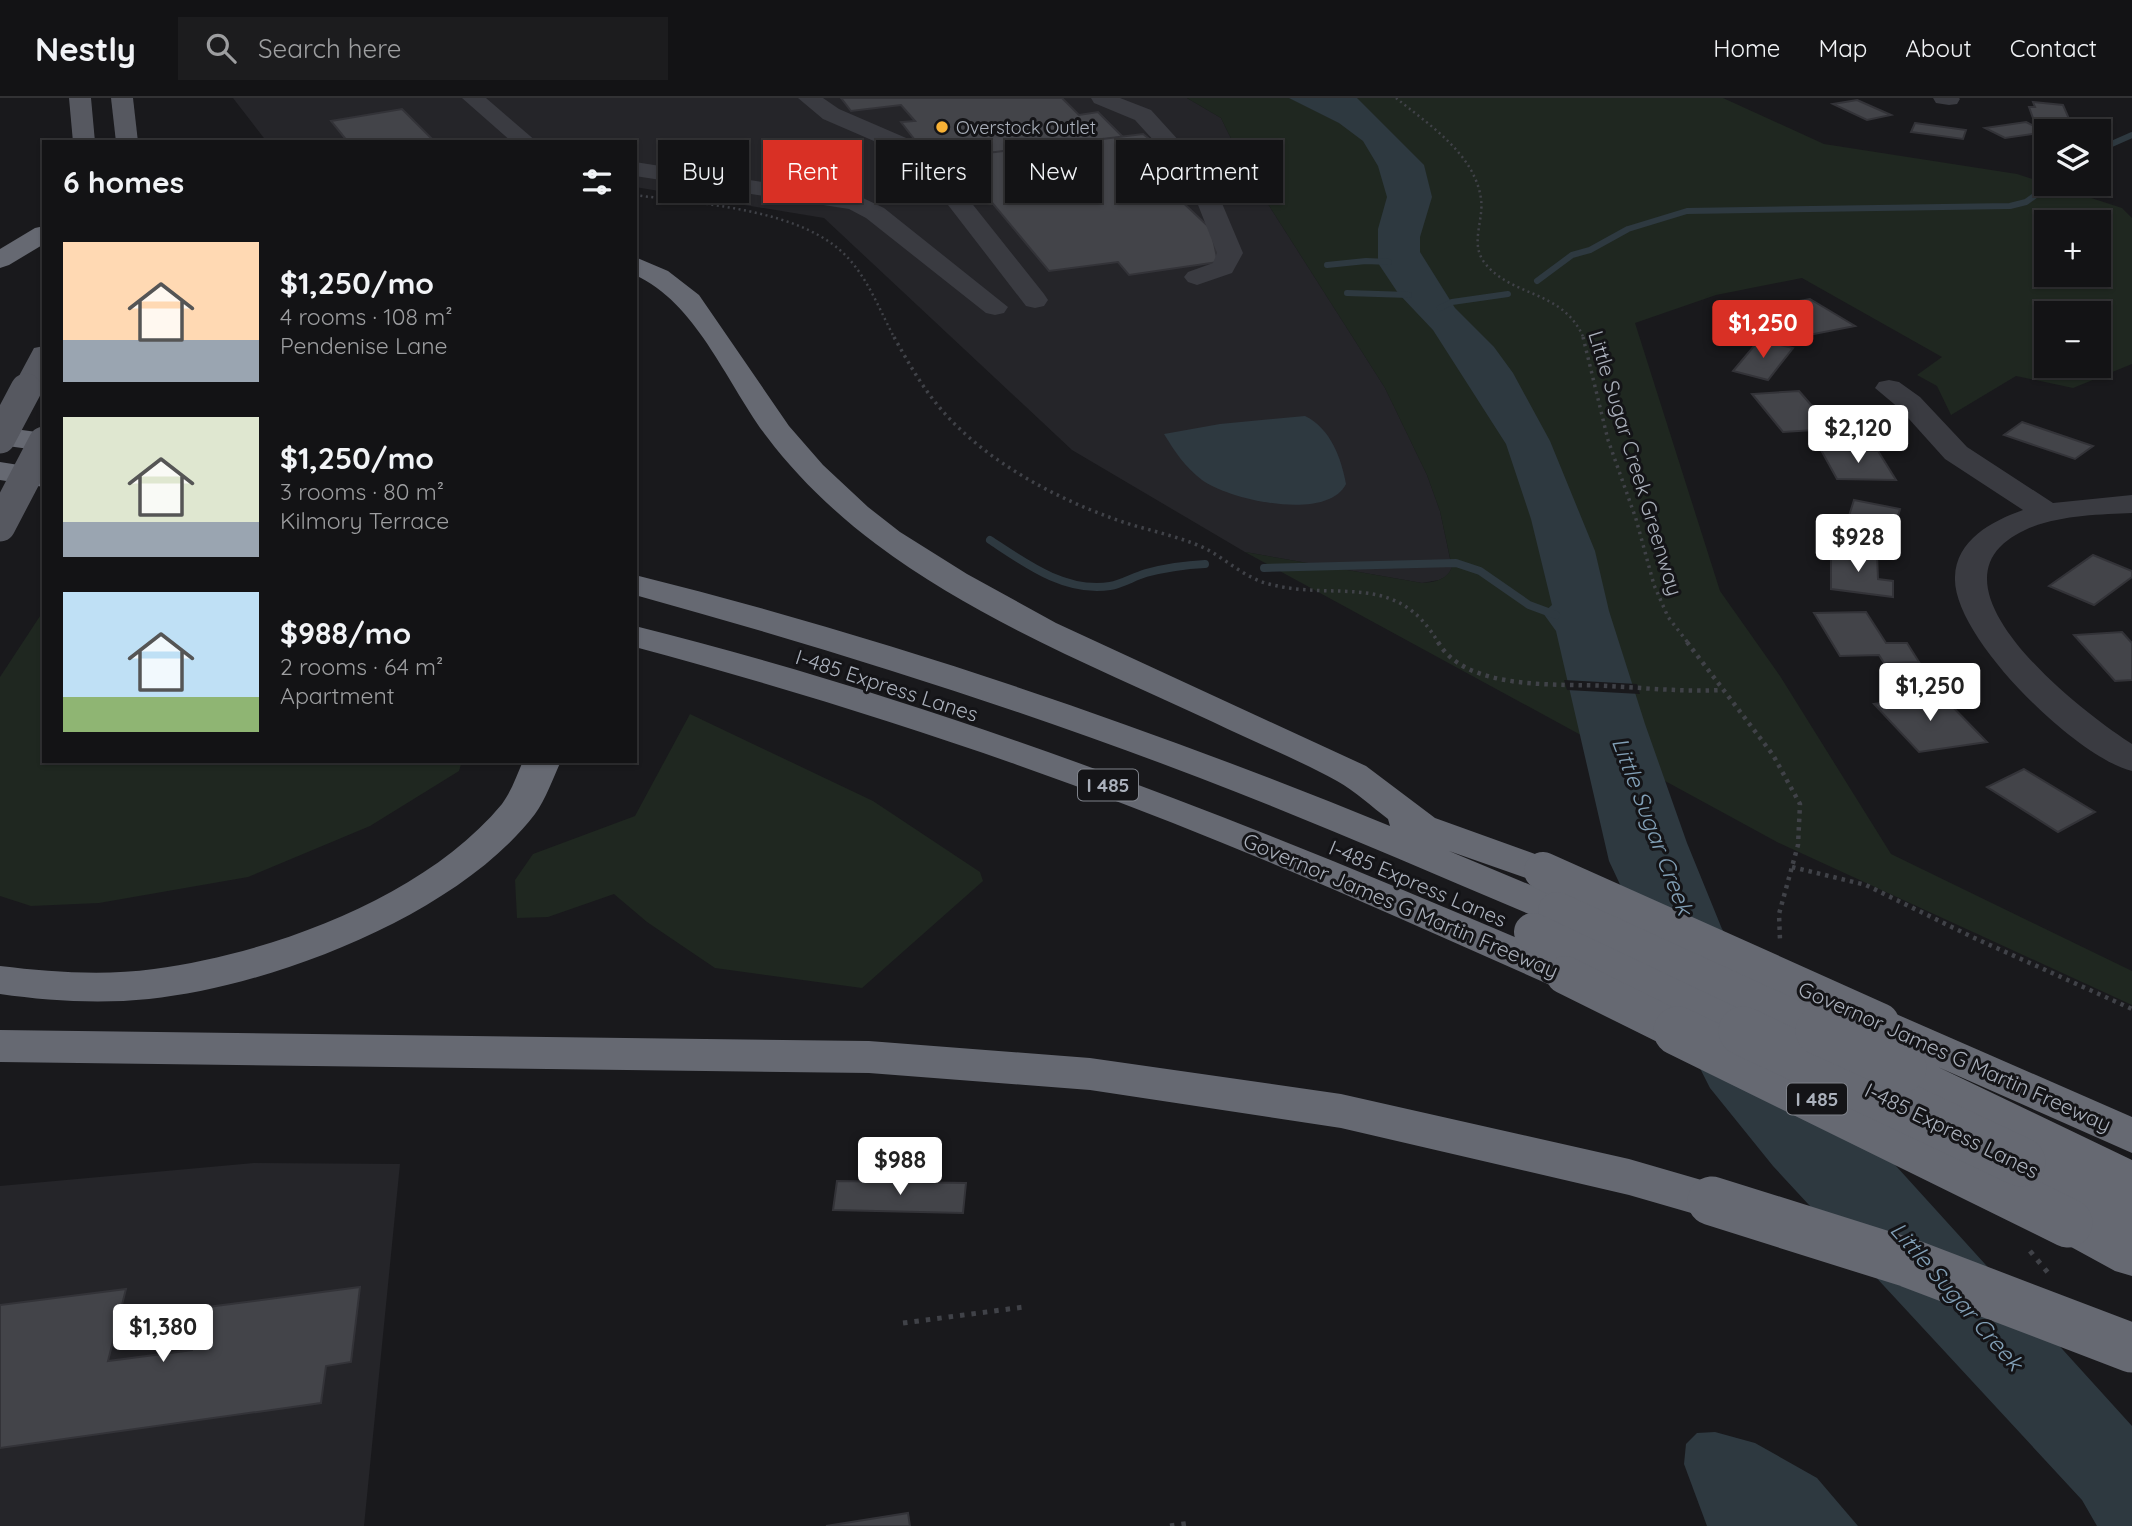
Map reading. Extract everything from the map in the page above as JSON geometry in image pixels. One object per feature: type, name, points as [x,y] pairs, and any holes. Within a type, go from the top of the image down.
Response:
[{"type":"highway","points":[[0,260],[42,234]]},
{"type":"highway","points":[[637,266],[659,276],[690,301],[778,432],[812,471],[889,539],[955,581],[1044,629],[1353,774],[1422,827]]},
{"type":"highway","points":[[0,437],[42,456]]},
{"type":"highway","points":[[0,451],[42,456]]},
{"type":"highway","points":[[0,471],[42,456]]},
{"type":"highway","points":[[0,492],[42,499]]},
{"type":"highway","name":"Governor James G Martin Freeway","points":[[637,561],[886,632],[1543,871],[2132,1136]]},
{"type":"highway","name":"I-485 Express Lanes","points":[[637,585],[878,654],[1133,741],[1293,801],[1545,921],[2132,1218]]},
{"type":"highway","name":"I-485 Express Lanes","points":[[637,608],[795,654],[1105,759],[1338,849],[1545,921],[1902,1068],[2132,1181]]},
{"type":"highway","name":"Governor James G Martin Freeway","points":[[637,637],[814,685],[1087,777],[1350,881],[1565,975],[2068,1223],[2132,1258]]},
{"type":"highway","points":[[0,980],[31,985],[101,987],[153,984],[223,971],[274,957],[352,929],[449,874],[498,833],[521,806],[541,763]]},
{"type":"highway","points":[[0,1046],[869,1057],[1090,1074],[1341,1111],[1629,1177],[1909,1263],[2132,1348]]},
{"type":"main road","points":[[80,98],[84,140]]},
{"type":"main road","points":[[122,98],[127,140]]},
{"type":"main road","points":[[0,437],[42,358]]},
{"type":"main road","points":[[0,526],[42,456]]},
{"type":"street","points":[[809,98],[831,114],[919,152],[1035,300]]},
{"type":"street","points":[[1102,98],[1143,115],[1198,174],[1230,253],[1223,268],[1197,277]]},
{"type":"street","points":[[475,100],[504,99]]},
{"type":"street","points":[[475,100],[524,140]]},
{"type":"street","points":[[637,169],[855,203],[876,213],[995,307]]},
{"type":"street","points":[[1889,387],[1910,403],[1956,453],[2048,513]]},
{"type":"street","points":[[2132,504],[2087,506],[2048,513],[2016,523],[1983,547],[1970,575],[1972,594],[1988,627],[2021,670],[2057,707],[2132,760]]},
{"type":"path","name":"Little Sugar Creek Greenway","points":[[1396,98],[1453,148],[1471,171],[1481,195],[1477,233],[1485,262],[1498,273],[1561,307],[1576,323],[1592,368],[1607,435],[1640,533],[1654,592],[1668,617],[1773,755],[1796,792],[1801,815],[1792,867],[1779,914],[1778,932],[1783,946]]},
{"type":"path","points":[[637,195],[768,218],[800,228],[834,246],[853,265],[912,369],[940,409],[972,439],[1039,483],[1112,519],[1205,548],[1238,573],[1255,580],[1290,588],[1353,589],[1397,601],[1414,610],[1426,622],[1441,650],[1453,661],[1482,674],[1521,681],[1722,690]]},
{"type":"path","points":[[1792,867],[1866,884],[1970,936],[2132,1009]]},
{"type":"path","points":[[2025,1244],[2058,1284]]},
{"type":"path","points":[[903,1323],[1024,1307]]},
{"type":"path","points":[[1170,1526],[1190,1523]]},
{"type":"shaded area","points":[[233,98],[1187,98],[1221,118],[1232,140],[1116,140],[1116,203],[1267,203],[1385,388],[1427,475],[1440,511],[1452,568],[1447,576],[1439,580],[1422,583],[1245,552],[1072,450],[824,218],[733,203],[749,203],[749,140],[658,140],[658,191],[637,187],[637,140],[265,140]]},
{"type":"shaded area","points":[[1187,98],[1723,98],[1824,144],[2017,174],[2034,180],[2034,196],[2085,196],[2122,208],[2132,218],[2132,364],[2111,373],[2111,301],[2034,301],[2034,378],[2098,378],[2073,388],[2016,376],[1951,415],[1937,386],[1917,375],[1942,357],[1802,278],[1716,295],[1635,323],[1720,591],[1780,676],[1891,854],[2132,971],[2132,1005],[1777,842],[1245,552],[1422,583],[1444,578],[1452,567],[1440,511],[1427,475],[1385,388],[1267,203],[1283,203],[1283,140],[1232,140],[1221,118]]},
{"type":"shaded area","points":[[42,613],[42,763],[461,763],[459,771],[370,826],[248,877],[99,903],[31,906],[0,896],[0,677]]},
{"type":"shaded area","points":[[690,714],[873,801],[980,872],[983,881],[862,988],[715,968],[647,922],[614,894],[548,917],[517,918],[515,880],[533,854],[635,816]]},
{"type":"shaded area","points":[[254,1163],[400,1164],[364,1526],[0,1526],[0,1186]]},
{"type":"water","name":"Little Sugar Creek","points":[[1289,98],[1357,98],[1424,165],[1432,197],[1420,237],[1420,252],[1455,308],[1494,347],[1513,373],[1550,441],[1595,551],[1609,611],[1645,724],[1687,843],[1722,929],[1877,1145],[2132,1426],[2132,1526],[2097,1526],[2082,1500],[1773,1166],[1710,1088],[1675,1019],[1640,927],[1609,861],[1556,631],[1543,613],[1552,605],[1531,519],[1506,444],[1433,330],[1398,293],[1378,263],[1378,229],[1387,197],[1378,166],[1363,141],[1339,123]]},
{"type":"water","points":[[1305,416],[1328,436],[1341,464],[1346,484],[1335,496],[1299,505],[1254,500],[1215,487],[1190,470],[1164,434],[1220,424]]},
{"type":"water","points":[[1715,1432],[1755,1443],[1817,1478],[1858,1526],[1707,1526],[1684,1464],[1686,1444],[1697,1433]]},
{"type":"pier","points":[[1564,680],[1637,684],[1640,694],[1567,690]]},
{"type":"building","points":[[841,98],[1062,98],[1079,115],[1098,112],[1123,137],[1098,140],[1005,140],[1005,151],[991,153],[991,140],[915,140],[901,122],[915,121],[901,105],[851,111]]},
{"type":"building","points":[[1857,100],[1891,115],[1867,120],[1833,104]]},
{"type":"building","points":[[2033,102],[2063,105],[2069,119],[2033,118],[2029,107],[2035,107]]},
{"type":"building","points":[[402,109],[433,140],[346,140],[331,121]]},
{"type":"building","points":[[2026,122],[2034,126],[2034,134],[2005,138],[1985,128]]},
{"type":"building","points":[[1915,123],[1966,130],[1963,139],[1911,132]]},
{"type":"building","points":[[1143,134],[1151,140],[1116,140],[1116,203],[1183,203],[1211,229],[1218,262],[1129,275],[1118,262],[1049,271],[991,201],[991,152],[1005,151],[1005,203],[1102,203],[1102,140],[1094,140]]},
{"type":"building","points":[[1810,299],[1855,326],[1809,335],[1782,319],[1800,315],[1782,304]]},
{"type":"building","points":[[1759,340],[1793,348],[1768,380],[1733,371]]},
{"type":"building","points":[[1799,391],[1832,429],[1783,432],[1752,394]]},
{"type":"building","points":[[2022,422],[2093,446],[2075,459],[2004,435]]},
{"type":"building","points":[[1821,450],[1878,451],[1896,480],[1837,479]]},
{"type":"building","points":[[1854,500],[1900,509],[1890,545],[1843,535]]},
{"type":"building","points":[[1831,549],[1877,555],[1878,579],[1893,581],[1893,597],[1831,589]]},
{"type":"building","points":[[2093,555],[2132,571],[2132,577],[2094,605],[2049,586]]},
{"type":"building","points":[[1866,612],[1886,643],[1907,643],[1919,662],[1884,663],[1879,655],[1840,656],[1814,613]]},
{"type":"building","points":[[2122,632],[2132,643],[2132,680],[2115,681],[2074,635]]},
{"type":"building","points":[[1940,694],[1987,742],[1919,752],[1874,704]]},
{"type":"building","points":[[2024,769],[2095,812],[2058,832],[1987,787]]},
{"type":"building","points":[[837,1181],[966,1183],[963,1213],[833,1210]]},
{"type":"building","points":[[360,1287],[351,1362],[326,1366],[321,1403],[0,1448],[0,1305],[126,1289],[108,1361],[192,1350],[200,1308]]},
{"type":"building","points":[[908,1513],[910,1526],[826,1526]]},
{"type":"waterway","points":[[2111,144],[2132,135]]},
{"type":"waterway","points":[[1537,281],[1572,255],[1590,250],[1628,229],[1687,211],[2010,206],[2026,202],[2034,196]]},
{"type":"waterway","points":[[1327,265],[1366,261],[1389,262]]},
{"type":"waterway","points":[[1347,293],[1409,295]]},
{"type":"waterway","points":[[1440,308],[1452,302],[1508,294]]},
{"type":"waterway","points":[[990,540],[1061,581],[1093,587],[1114,585],[1160,570],[1205,564]]},
{"type":"waterway","points":[[1264,568],[1456,563],[1480,571],[1529,605],[1556,615]]},
{"type":"place","name":"Overstock Outlet","points":[[942,127]]}]
